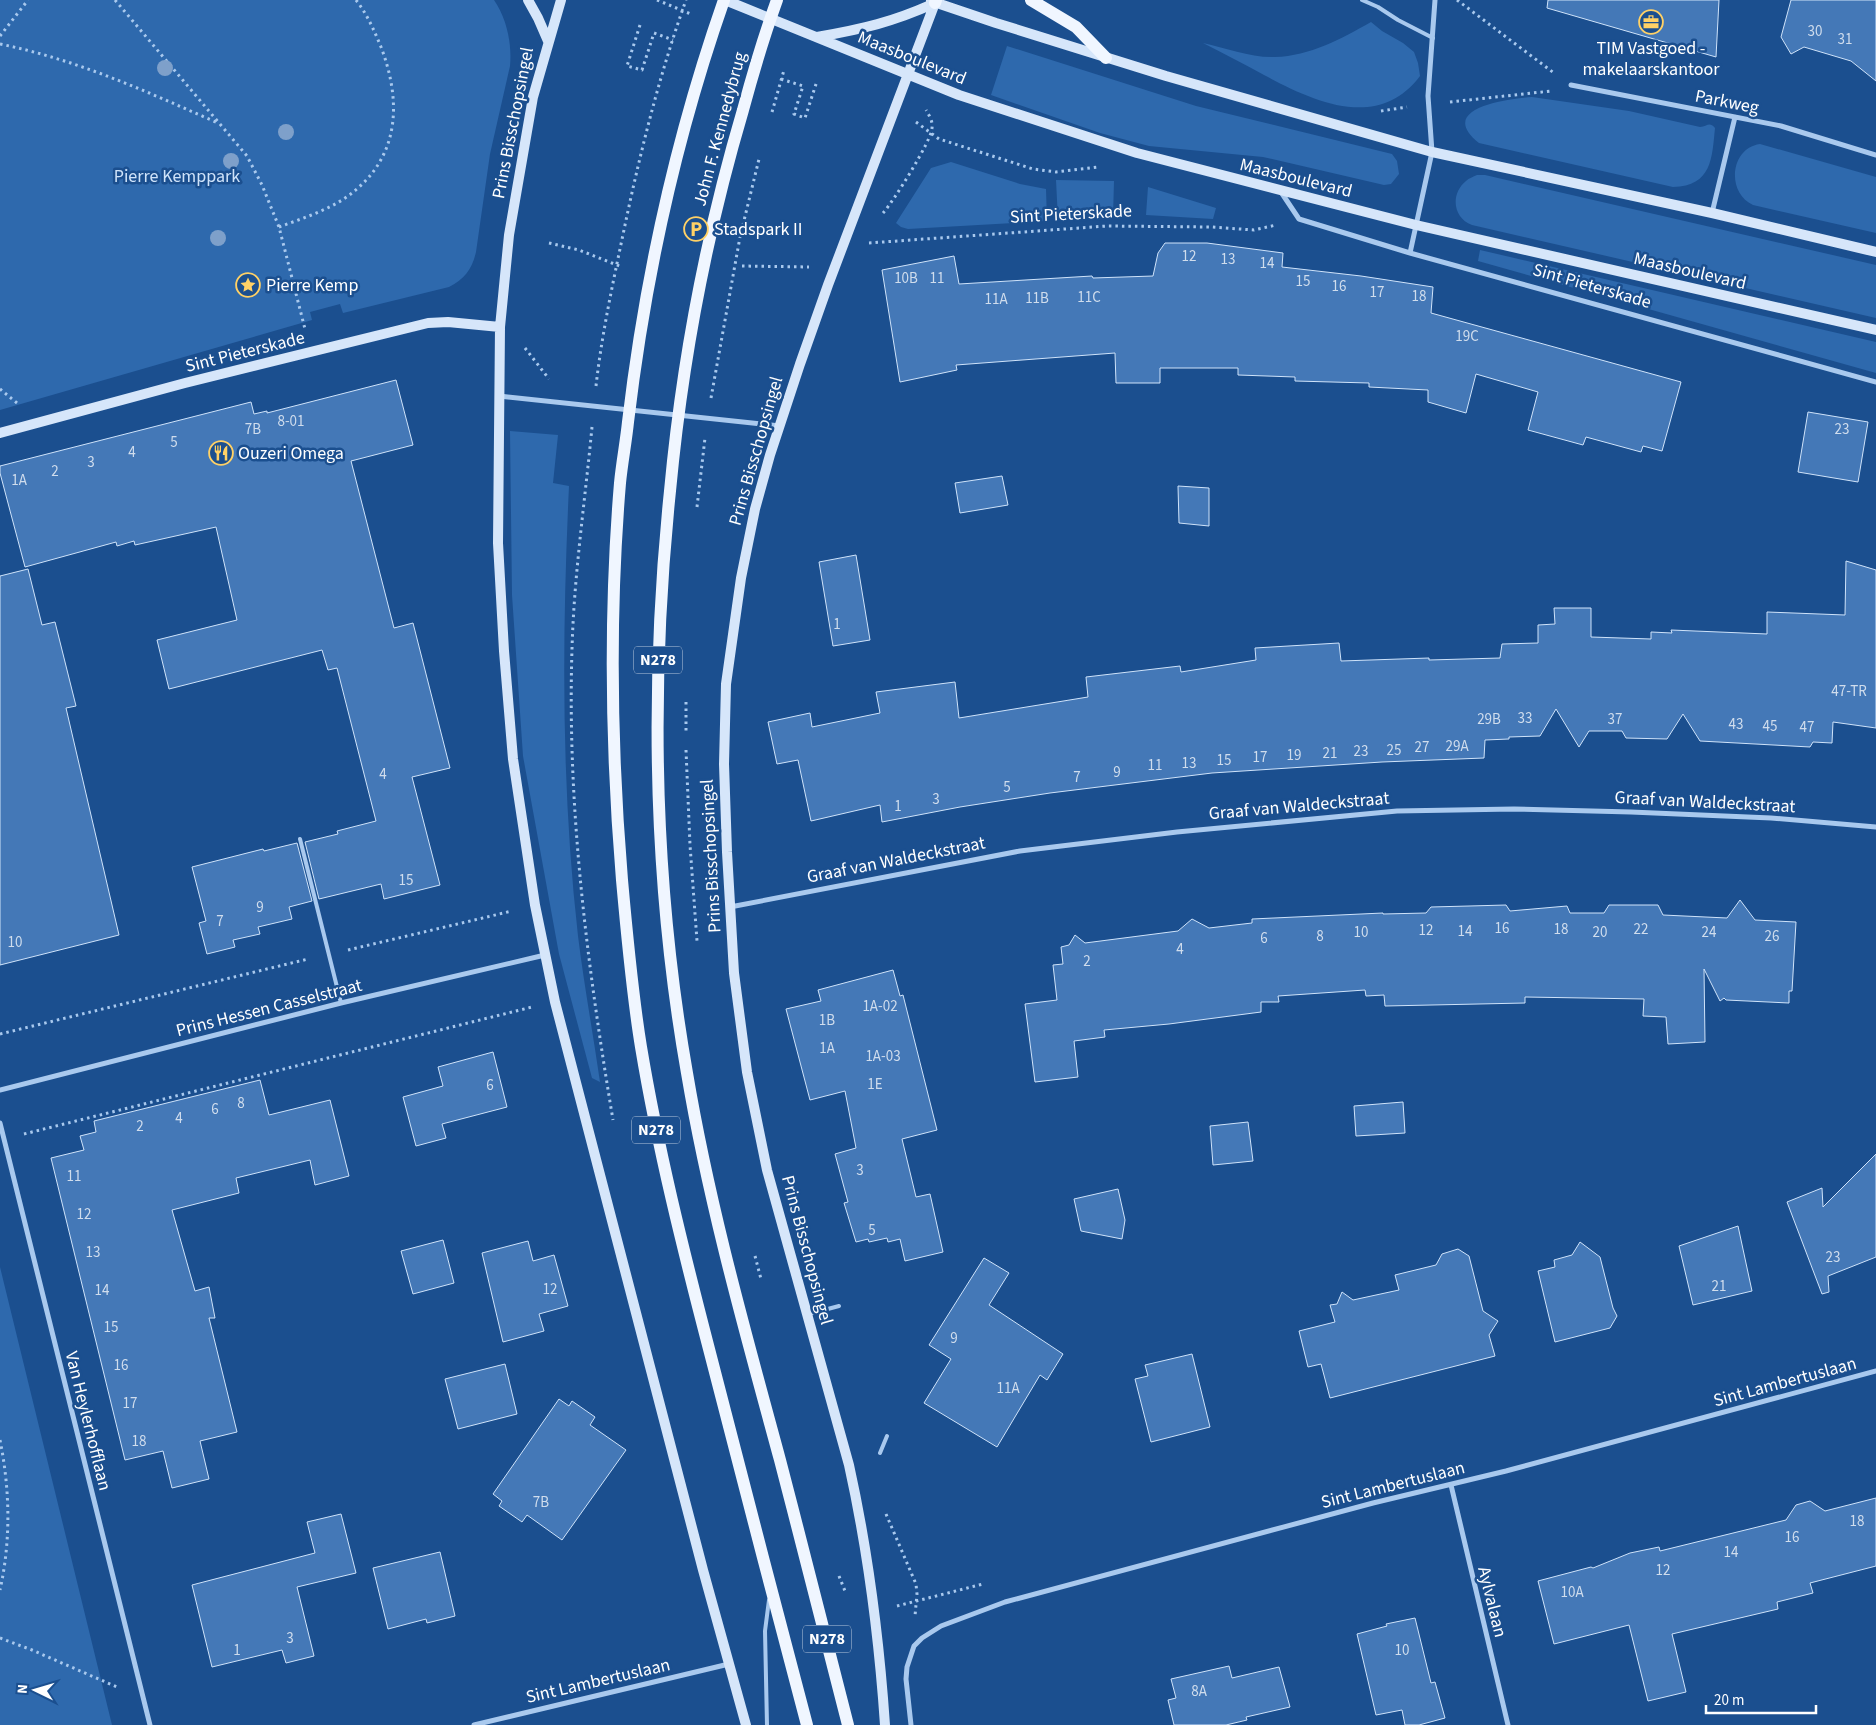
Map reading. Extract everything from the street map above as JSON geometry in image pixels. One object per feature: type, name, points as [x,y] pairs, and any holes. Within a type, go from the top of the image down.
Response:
[{"type":"main road","points":[[528,0],[548,41]]},
{"type":"main road","name":"Prins Bisschopsingel","points":[[561,0],[533,97],[509,235],[500,326],[498,543],[504,652],[513,759],[536,905],[555,1002],[703,1570],[746,1725]]},
{"type":"main road","name":"Maasboulevard","points":[[724,0],[959,94],[1096,140],[1280,191],[1416,225],[1876,330]]},
{"type":"main road","name":"John F. Kennedybrug","points":[[724,0],[696,85],[664,212],[642,326],[621,479],[615,560],[613,726],[619,842],[632,985],[651,1104],[673,1207],[771,1587]]},
{"type":"main road","name":"John F. Kennedybrug","points":[[777,0],[738,126],[709,238],[684,369],[674,447],[660,606],[657,767],[662,887],[677,1005],[695,1116],[730,1276],[805,1553],[848,1725]]},
{"type":"main road","points":[[1031,0],[1076,27],[1106,58]]},
{"type":"main road","points":[[817,36],[882,24],[906,16],[934,1],[1106,58],[1250,102],[1432,152],[1712,213],[1876,252]]},
{"type":"main road","name":"Prins Bisschopsingel","points":[[885,1725],[878,1635],[864,1532],[849,1465],[768,1170],[746,1072],[734,972],[724,764],[727,676],[740,578],[753,517],[800,364],[934,1]]},
{"type":"main road","name":"Sint Pieterskade","points":[[0,434],[185,383],[428,323],[448,322],[500,326]]},
{"type":"main road","name":"N278","points":[[771,1587],[807,1725]]},
{"type":"street","points":[[1410,253],[1432,152],[1428,96],[1436,0]]},
{"type":"street","name":"Parkweg","points":[[1571,85],[1781,126],[1876,155]]},
{"type":"street","points":[[1712,213],[1735,117]]},
{"type":"street","points":[[1280,191],[1299,219]]},
{"type":"street","name":"Sint Pieterskade","points":[[1299,219],[1410,253],[1876,382]]},
{"type":"street","points":[[498,396],[780,426]]},
{"type":"street","name":"Graaf van Waldeckstraat","points":[[730,907],[1020,851],[1186,831],[1397,811],[1514,809],[1631,812],[1771,818],[1876,827]]},
{"type":"street","name":"Prins Hessen Casselstraat","points":[[0,1090],[341,1003],[545,955]]},
{"type":"street","name":"Van Heylerhofflaan","points":[[0,1123],[150,1725]]},
{"type":"street","name":"Sint Lambertuslaan","points":[[911,1725],[906,1667],[914,1646],[922,1638],[953,1621],[1019,1597],[1876,1371]]},
{"type":"street","name":"Aylvalaan","points":[[1451,1484],[1508,1725]]},
{"type":"street","name":"Sint Lambertuslaan","points":[[474,1725],[729,1664]]},
{"type":"lane","points":[[1362,0],[1433,38]]},
{"type":"lane","points":[[1377,0],[1378,7]]},
{"type":"lane","points":[[300,839],[341,1003]]},
{"type":"lane","points":[[806,1314],[839,1306]]},
{"type":"lane","points":[[880,1452],[887,1436]]},
{"type":"lane","points":[[767,1725],[765,1631],[771,1587]]},
{"type":"path","points":[[0,36],[28,0]]},
{"type":"path","points":[[116,0],[247,156],[255,170],[279,227],[303,322]]},
{"type":"path","points":[[279,227],[320,211],[340,201],[357,189],[373,171],[387,147],[392,132],[395,109],[392,82],[387,63],[369,20],[356,0]]},
{"type":"path","points":[[596,393],[608,309],[630,201],[654,102],[686,0]]},
{"type":"path","points":[[1457,0],[1561,78]]},
{"type":"path","points":[[640,25],[627,66],[642,70],[654,33],[673,40]]},
{"type":"path","points":[[0,44],[101,73],[136,86],[220,124]]},
{"type":"path","points":[[771,115],[786,60]]},
{"type":"path","points":[[781,79],[803,86],[794,114],[805,118],[817,81]]},
{"type":"path","points":[[1448,103],[1503,95],[1549,92],[1571,85]]},
{"type":"path","points":[[879,217],[898,193],[931,133],[932,124],[930,116]]},
{"type":"path","points":[[925,128],[939,139],[1033,169],[1056,172],[1098,168]]},
{"type":"path","points":[[711,399],[740,237],[761,150]]},
{"type":"path","name":"Sint Pieterskade","points":[[844,245],[1107,226],[1212,227],[1254,230],[1299,219]]},
{"type":"path","points":[[549,243],[579,250],[622,267]]},
{"type":"path","points":[[742,266],[813,266]]},
{"type":"path","points":[[500,326],[517,339],[533,357],[567,403]]},
{"type":"path","points":[[591,438],[593,420]]},
{"type":"path","points":[[703,450],[705,434]]},
{"type":"path","points":[[0,1034],[536,905]]},
{"type":"path","points":[[4,1139],[555,1002]]},
{"type":"path","points":[[0,1440],[8,1503],[8,1535],[0,1590]]},
{"type":"path","points":[[883,1507],[916,1584],[914,1612],[917,1620]]},
{"type":"path","points":[[894,1606],[992,1582]]},
{"type":"path","points":[[0,1638],[129,1692],[142,1693]]},
{"type":"green space","name":"Pierre Kemppark","points":[[0,0],[494,0],[499,7],[508,32],[510,66],[490,154],[476,252],[470,268],[464,277],[449,287],[343,313],[340,304],[310,312],[312,320],[0,410]]},
{"type":"green space","points":[[1371,22],[1414,52],[1420,76],[1403,93],[1385,103],[1365,107],[1324,102],[1303,94],[1203,43],[1257,56],[1288,56],[1325,46]]},
{"type":"green space","points":[[1007,46],[1196,106],[1392,154],[1397,161],[1399,174],[1391,184],[1384,185],[1263,157],[1149,146],[1100,133],[991,95]]},
{"type":"green space","points":[[1532,97],[1629,111],[1700,127],[1711,125],[1715,128],[1711,160],[1703,176],[1696,182],[1673,187],[1479,143],[1468,131],[1465,121],[1470,114],[1480,108],[1507,100]]},
{"type":"green space","points":[[1760,144],[1876,177],[1876,233],[1753,205],[1744,199],[1738,191],[1735,181],[1737,162],[1750,147]]},
{"type":"green space","points":[[951,162],[1020,184],[1046,189],[1047,221],[908,229],[896,223],[931,168]]},
{"type":"green space","points":[[1477,175],[1485,175],[1876,265],[1876,318],[1472,225],[1461,217],[1456,205],[1456,199],[1461,186],[1468,179]]},
{"type":"green space","points":[[1056,180],[1114,181],[1113,217],[1058,220]]},
{"type":"green space","points":[[1148,187],[1216,208],[1213,219],[1146,215]]},
{"type":"green space","points":[[1480,250],[1876,342],[1876,373],[1478,261]]},
{"type":"green space","points":[[510,431],[558,435],[553,483],[569,486],[564,655],[568,824],[578,936],[600,1082],[592,1078],[559,954],[523,756],[512,595]]},
{"type":"green space","points":[[0,1267],[112,1725],[0,1725]]},
{"type":"building","points":[[1548,0],[1719,0],[1716,57],[1547,8]]},
{"type":"building","points":[[1791,0],[1876,0],[1876,81],[1851,61],[1804,47],[1791,54],[1781,37]]},
{"type":"building","points":[[1165,243],[1207,243],[1283,253],[1282,267],[1433,287],[1431,313],[1681,382],[1662,451],[1643,446],[1641,452],[1586,437],[1583,445],[1528,430],[1538,392],[1476,374],[1466,413],[1428,402],[1428,390],[1369,387],[1369,383],[1295,381],[1295,377],[1238,375],[1238,368],[1160,368],[1160,383],[1116,383],[1115,353],[956,365],[957,370],[900,382],[882,270],[954,256],[959,284],[1092,276],[1093,278],[1153,276],[1158,253]]},
{"type":"building","points":[[396,380],[413,445],[351,461],[394,628],[413,623],[450,768],[412,777],[440,885],[384,899],[381,884],[319,899],[305,842],[338,834],[337,831],[376,821],[337,668],[328,670],[322,650],[169,689],[157,640],[237,620],[216,527],[135,545],[134,541],[117,546],[116,542],[25,567],[0,473],[0,466],[251,402],[254,414],[267,411],[267,413]]},
{"type":"building","points":[[1808,412],[1868,422],[1858,482],[1798,472]]},
{"type":"building","points":[[1002,476],[1008,505],[960,513],[955,483]]},
{"type":"building","points":[[1178,486],[1209,488],[1209,526],[1179,523]]},
{"type":"building","points":[[856,555],[870,640],[833,646],[819,562]]},
{"type":"building","points":[[1846,561],[1876,570],[1876,728],[1833,722],[1832,743],[1813,742],[1810,747],[1700,741],[1683,714],[1667,739],[1626,738],[1622,731],[1589,731],[1579,747],[1556,709],[1540,736],[1485,740],[1484,758],[1382,762],[1212,773],[1050,793],[960,807],[882,822],[880,805],[811,821],[798,760],[777,764],[768,722],[810,713],[812,727],[880,713],[876,692],[955,682],[959,718],[1088,697],[1086,677],[1180,666],[1181,672],[1256,660],[1255,648],[1339,643],[1341,661],[1500,658],[1502,644],[1538,643],[1538,625],[1555,624],[1554,608],[1591,608],[1591,637],[1651,639],[1651,632],[1672,633],[1671,630],[1767,634],[1767,612],[1845,615]]},
{"type":"building","points":[[28,569],[42,625],[55,622],[76,706],[66,708],[119,935],[0,965],[0,576]]},
{"type":"building","points":[[297,843],[312,901],[289,907],[292,919],[258,927],[260,934],[233,940],[235,947],[207,954],[199,923],[206,921],[192,867],[263,849],[264,851]]},
{"type":"building","points":[[1740,900],[1755,920],[1796,922],[1792,991],[1789,991],[1789,1003],[1726,1000],[1724,998],[1720,1001],[1704,969],[1705,1042],[1668,1044],[1666,1017],[1643,1016],[1644,999],[1525,997],[1525,1003],[1385,1006],[1384,995],[1366,996],[1365,990],[1278,996],[1279,1002],[1261,1002],[1261,1012],[1104,1030],[1105,1037],[1074,1041],[1078,1077],[1035,1082],[1025,1004],[1057,1000],[1053,965],[1063,964],[1061,947],[1069,945],[1075,935],[1085,943],[1178,931],[1192,919],[1209,928],[1252,923],[1252,919],[1426,913],[1431,907],[1506,905],[1510,911],[1567,906],[1570,913],[1604,913],[1609,905],[1658,905],[1663,915],[1727,918]]},
{"type":"building","points":[[893,970],[900,996],[903,995],[937,1130],[902,1139],[916,1197],[930,1194],[943,1252],[905,1261],[900,1239],[888,1242],[887,1238],[869,1242],[868,1239],[856,1242],[844,1203],[848,1202],[835,1154],[856,1148],[845,1091],[810,1100],[786,1009],[821,1001],[818,990]]},
{"type":"building","points":[[493,1052],[507,1107],[442,1124],[446,1138],[416,1146],[403,1097],[443,1086],[438,1067]]},
{"type":"building","points":[[260,1080],[269,1115],[330,1100],[349,1176],[315,1185],[310,1160],[236,1178],[239,1193],[172,1210],[195,1291],[209,1287],[215,1318],[209,1318],[237,1432],[200,1441],[209,1479],[172,1488],[163,1451],[125,1460],[51,1158],[84,1150],[80,1136],[96,1132],[94,1121]]},
{"type":"building","points":[[1403,1102],[1405,1133],[1356,1136],[1354,1106]]},
{"type":"building","points":[[1248,1122],[1253,1161],[1213,1165],[1210,1126]]},
{"type":"building","points":[[1876,1154],[1876,1257],[1828,1276],[1829,1292],[1822,1294],[1787,1202],[1822,1188],[1823,1207]]},
{"type":"building","points":[[1118,1189],[1125,1220],[1122,1239],[1081,1231],[1074,1199]]},
{"type":"building","points":[[1738,1226],[1752,1291],[1693,1305],[1679,1246]]},
{"type":"building","points":[[443,1240],[454,1283],[413,1294],[401,1251]]},
{"type":"building","points":[[528,1241],[533,1261],[554,1255],[568,1306],[539,1314],[544,1331],[503,1342],[482,1253]]},
{"type":"building","points":[[1580,1242],[1600,1257],[1613,1308],[1617,1316],[1610,1328],[1555,1342],[1538,1271],[1555,1267],[1554,1260],[1572,1255]]},
{"type":"building","points":[[1458,1249],[1469,1256],[1483,1311],[1498,1321],[1489,1335],[1495,1356],[1330,1398],[1321,1364],[1308,1367],[1299,1331],[1335,1322],[1330,1305],[1337,1304],[1342,1292],[1353,1300],[1399,1290],[1395,1275],[1436,1265],[1442,1254]]},
{"type":"building","points":[[984,1258],[1009,1273],[989,1305],[1063,1354],[1047,1380],[1040,1375],[997,1447],[924,1403],[951,1359],[929,1345]]},
{"type":"building","points":[[1192,1354],[1210,1427],[1151,1442],[1135,1379],[1148,1376],[1145,1365]]},
{"type":"building","points":[[505,1364],[517,1414],[458,1429],[445,1379]]},
{"type":"building","points":[[559,1399],[569,1406],[572,1401],[595,1417],[590,1425],[626,1450],[562,1540],[527,1515],[522,1522],[499,1506],[502,1501],[493,1494]]},
{"type":"building","points":[[1876,1498],[1876,1566],[1810,1583],[1813,1593],[1777,1602],[1778,1609],[1672,1634],[1686,1692],[1648,1701],[1629,1625],[1554,1644],[1538,1581],[1593,1568],[1630,1553],[1659,1547],[1660,1551],[1786,1520],[1796,1505],[1810,1501],[1825,1511]]},
{"type":"building","points":[[341,1514],[356,1573],[297,1587],[314,1656],[286,1663],[282,1650],[212,1667],[192,1585],[315,1553],[307,1522]]},
{"type":"building","points":[[440,1552],[455,1616],[427,1623],[426,1619],[388,1629],[373,1568]]},
{"type":"building","points":[[1415,1618],[1431,1683],[1435,1682],[1445,1718],[1419,1725],[1405,1725],[1402,1710],[1376,1715],[1357,1634],[1387,1626],[1386,1624]]},
{"type":"building","points":[[1229,1666],[1232,1678],[1279,1667],[1290,1707],[1246,1717],[1247,1720],[1226,1725],[1174,1725],[1168,1700],[1176,1698],[1171,1679]]},
{"type":"place","name":"TIM Vastgoed - makelaarskantoor","points":[[1651,22]]},
{"type":"place","name":"Stadspark II","points":[[696,229]]},
{"type":"place","name":"Pierre Kemp","points":[[248,285]]},
{"type":"place","name":"Ouzeri Omega","points":[[221,453]]}]
